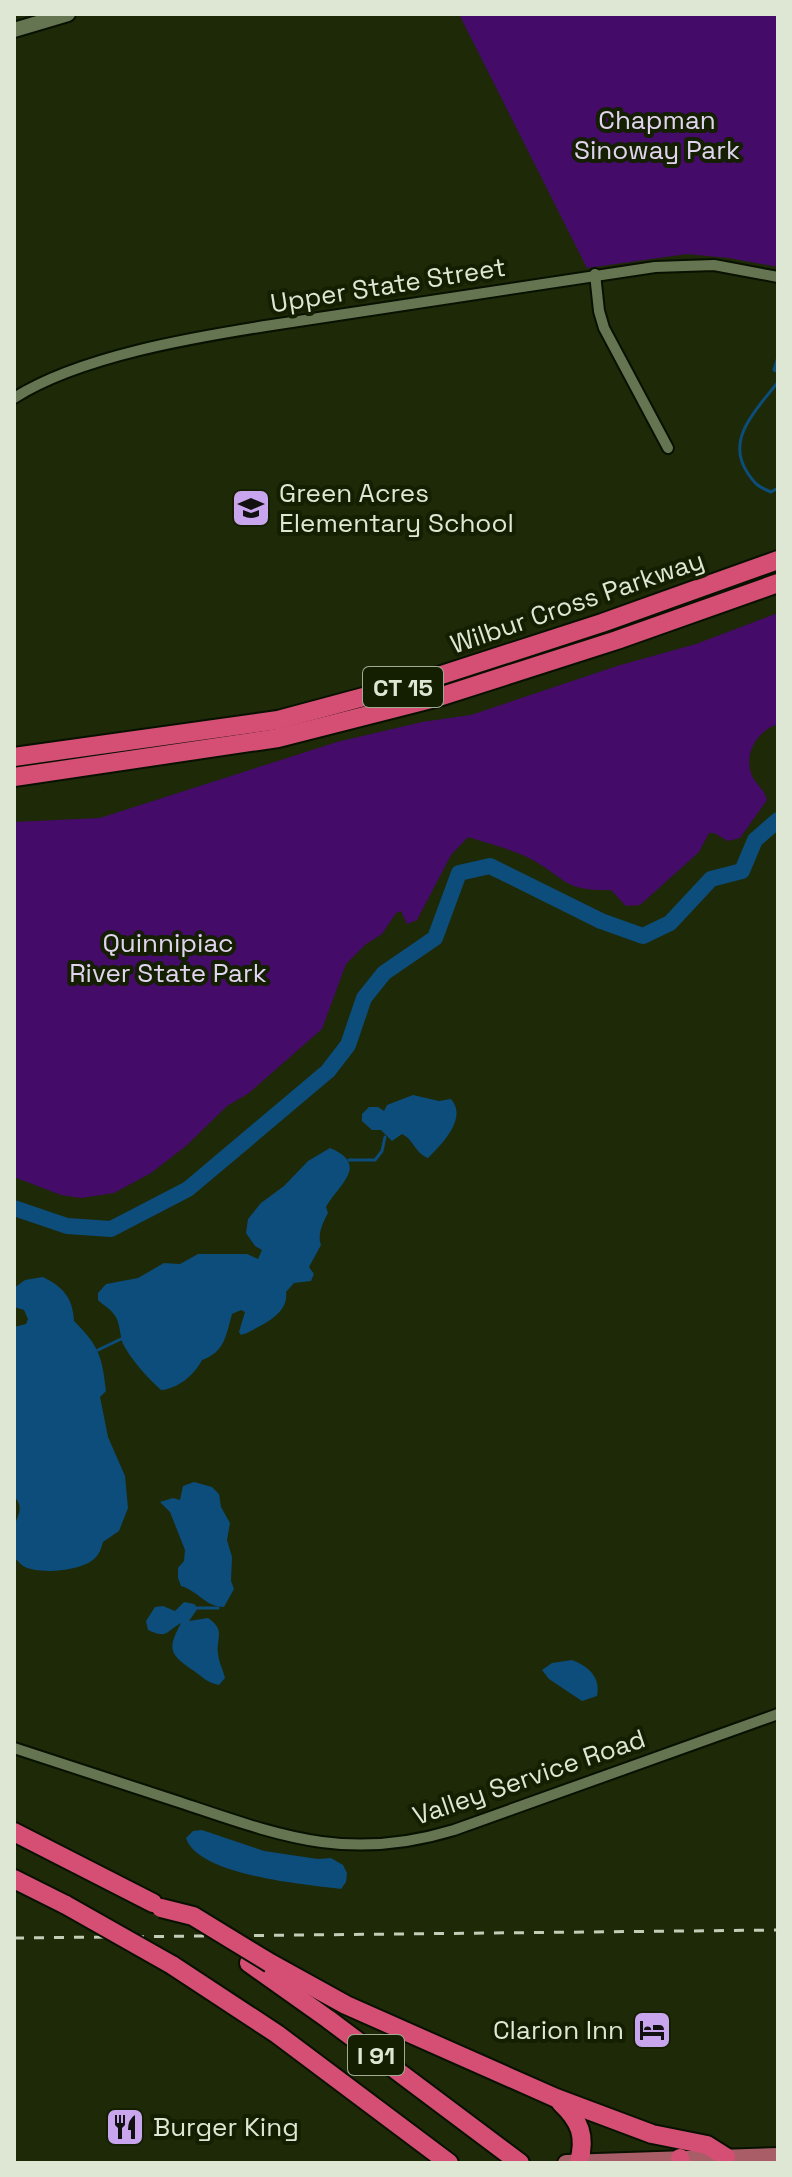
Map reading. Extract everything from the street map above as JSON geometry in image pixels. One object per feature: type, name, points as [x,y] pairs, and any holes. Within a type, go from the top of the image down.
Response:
[{"type":"highway","name":"Wilbur Cross Parkway","points":[[14,757],[278,720],[423,681],[602,623],[778,560]]},
{"type":"highway","name":"Wilbur Cross Parkway","points":[[14,777],[278,738],[439,697],[617,640],[778,583]]},
{"type":"highway","name":"I 91","points":[[14,1832],[98,1873],[249,1963],[520,2163]]},
{"type":"highway","name":"I 91","points":[[14,1879],[172,1965],[277,2034],[443,2158]]},
{"type":"highway","points":[[157,1906],[193,1916],[346,2005],[556,2098],[652,2134],[707,2145],[726,2157]]},
{"type":"highway","points":[[556,2098],[581,2128],[583,2143],[579,2162]]},
{"type":"main road","points":[[14,30],[68,14]]},
{"type":"main road","points":[[566,2163],[778,2156]]},
{"type":"street","name":"Upper State Street","points":[[14,398],[51,379],[79,370],[175,343],[272,325],[655,267],[699,265],[778,277]]},
{"type":"street","points":[[595,274],[604,328],[668,448]]},
{"type":"street","name":"Valley Service Road","points":[[14,1748],[278,1835],[316,1843],[364,1846],[410,1841],[454,1830],[778,1714]]},
{"type":"green space","name":"Chapman Sinoway Park","points":[[459,14],[778,14],[778,267],[687,254],[587,268]]},
{"type":"green space","name":"Quinnipiac River State Park","points":[[778,613],[778,724],[758,738],[749,761],[753,778],[767,800],[740,838],[728,841],[709,833],[699,852],[640,905],[626,906],[611,890],[573,886],[529,858],[468,837],[451,855],[417,920],[407,924],[401,911],[396,913],[382,934],[366,944],[346,964],[322,1029],[151,1173],[114,1193],[81,1198],[61,1195],[14,1177],[14,822],[100,818],[337,742],[422,722],[471,715],[617,666],[696,644]]},
{"type":"water","points":[[413,1095],[439,1101],[451,1099],[457,1114],[451,1130],[428,1158],[402,1134],[392,1141],[381,1130],[372,1130],[362,1121],[362,1114],[369,1107],[384,1111],[387,1105]]},
{"type":"water","points":[[330,1148],[342,1154],[350,1168],[344,1183],[326,1207],[328,1213],[320,1233],[321,1245],[309,1267],[314,1274],[311,1281],[294,1283],[286,1292],[286,1300],[279,1312],[247,1333],[241,1335],[239,1332],[245,1312],[241,1310],[232,1314],[226,1336],[216,1352],[202,1360],[185,1380],[161,1390],[123,1344],[116,1317],[98,1300],[98,1293],[106,1284],[138,1278],[164,1263],[180,1264],[198,1254],[247,1254],[258,1259],[262,1250],[246,1233],[248,1219],[261,1203],[284,1186],[308,1161]]},
{"type":"water","points":[[43,1277],[66,1294],[74,1321],[98,1352],[106,1391],[100,1397],[108,1437],[125,1476],[128,1508],[119,1531],[103,1542],[94,1559],[70,1569],[49,1571],[30,1569],[21,1564],[14,1557],[13,1539],[20,1508],[14,1496],[14,1327],[26,1324],[28,1319],[24,1310],[14,1307],[14,1288],[25,1280]]},
{"type":"water","points":[[194,1482],[212,1487],[219,1494],[221,1507],[230,1523],[227,1540],[232,1557],[231,1581],[234,1589],[224,1607],[212,1604],[181,1586],[178,1578],[178,1568],[184,1561],[185,1550],[170,1512],[160,1502],[173,1498],[180,1500],[183,1486]]},
{"type":"water","points":[[184,1602],[198,1608],[189,1621],[208,1618],[217,1626],[218,1656],[225,1678],[219,1685],[204,1678],[174,1653],[174,1638],[181,1623],[163,1634],[148,1630],[146,1621],[155,1607],[163,1606],[175,1611]]},
{"type":"water","points":[[572,1660],[592,1673],[597,1683],[597,1696],[582,1701],[549,1679],[542,1670],[552,1663]]},
{"type":"water","points":[[202,1830],[264,1851],[331,1858],[343,1865],[347,1873],[346,1882],[341,1889],[280,1881],[231,1870],[195,1851],[186,1838],[193,1831]]},
{"type":"waterway","points":[[778,325],[778,331]]},
{"type":"waterway","points":[[778,357],[774,370],[778,372]]},
{"type":"waterway","points":[[778,382],[747,424],[740,447],[741,459],[754,482],[771,492],[778,488]]},
{"type":"waterway","points":[[14,1208],[67,1226],[111,1229],[188,1189],[328,1071],[348,1045],[364,998],[384,973],[435,938],[459,873],[490,866],[601,921],[643,936],[670,923],[711,879],[742,871],[755,840],[778,820]]},
{"type":"waterway","points":[[349,1160],[375,1160],[382,1151],[385,1137]]},
{"type":"waterway","points":[[98,1350],[121,1339]]},
{"type":"waterway","points":[[198,1608],[218,1608]]},
{"type":"railway","points":[[14,1938],[778,1930]]},
{"type":"place","name":"Green Acres Elementary School","points":[[251,508]]},
{"type":"place","name":"Clarion Inn","points":[[652,2030]]},
{"type":"place","name":"Burger King","points":[[125,2127]]}]
